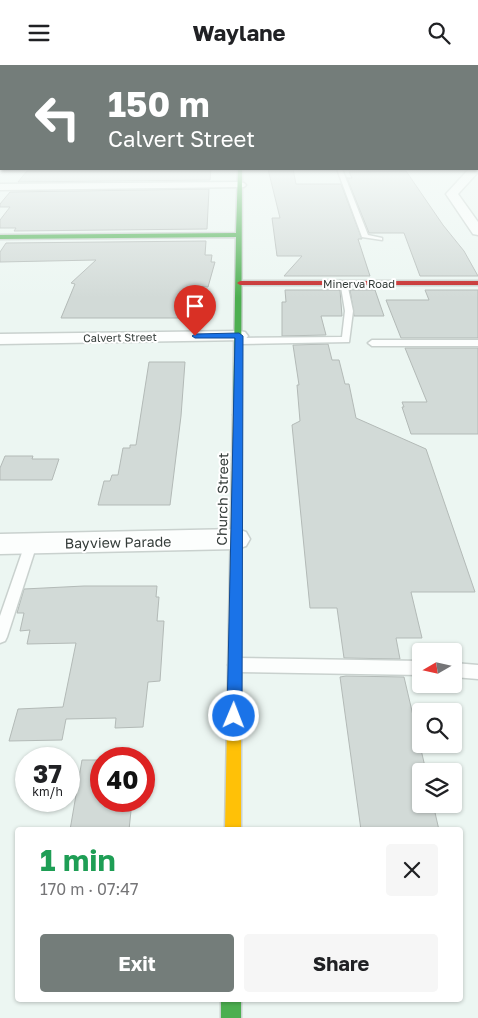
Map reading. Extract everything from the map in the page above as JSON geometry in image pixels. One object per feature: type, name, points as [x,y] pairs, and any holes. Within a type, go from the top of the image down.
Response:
[{"type":"street","name":"Church Street","points":[[233,827],[240,209]]},
{"type":"street","points":[[463,209],[478,231]]},
{"type":"street","points":[[0,237],[240,235]]},
{"type":"street","name":"Minerva Road","points":[[240,283],[478,283]]},
{"type":"street","name":"Calvert Street","points":[[0,339],[239,338]]},
{"type":"street","name":"Bayview Parade","points":[[0,544],[237,539]]},
{"type":"street","points":[[231,1002],[231,1018]]},
{"type":"lane","points":[[354,209],[365,237],[380,239]]},
{"type":"lane","points":[[239,338],[346,340],[348,311],[343,283]]},
{"type":"lane","points":[[372,343],[478,343]]},
{"type":"lane","points":[[0,637],[31,544]]},
{"type":"lane","points":[[235,665],[412,669]]},
{"type":"lane","points":[[462,671],[478,672]]},
{"type":"building","points":[[8,209],[208,209],[207,229],[14,231],[16,228],[0,228],[0,220]]},
{"type":"building","points":[[278,209],[351,209],[362,239],[358,239],[370,276],[284,276],[302,256],[277,256],[272,218],[280,218]]},
{"type":"building","points":[[360,209],[432,209],[464,251],[478,276],[420,276],[404,233],[369,233]]},
{"type":"building","points":[[206,241],[205,255],[212,255],[211,262],[215,262],[208,287],[192,286],[187,318],[61,318],[75,284],[71,283],[96,260],[0,262],[0,252],[6,243]]},
{"type":"building","points":[[285,290],[340,290],[342,316],[321,316],[326,335],[282,336],[282,302],[286,302]]},
{"type":"building","points":[[350,290],[375,290],[384,316],[354,316]]},
{"type":"building","points":[[425,290],[478,290],[478,338],[401,338],[386,300],[429,300]]},
{"type":"building","points":[[328,344],[332,360],[339,360],[345,384],[349,384],[356,418],[426,449],[475,592],[411,592],[422,638],[396,638],[400,659],[344,658],[337,608],[310,608],[292,425],[300,421],[297,385],[299,385],[293,345]]},
{"type":"building","points":[[405,348],[478,348],[478,434],[411,434],[402,402],[427,402]]},
{"type":"building","points":[[149,362],[185,362],[181,416],[170,505],[98,505],[104,481],[110,481],[112,475],[118,475],[123,448],[130,448],[130,445],[136,445]]},
{"type":"building","points":[[5,456],[33,456],[32,459],[59,459],[52,480],[0,480],[0,468]]},
{"type":"building","points":[[84,586],[157,586],[156,597],[159,597],[157,621],[164,621],[160,681],[148,682],[143,727],[115,728],[116,718],[66,719],[62,740],[9,741],[18,709],[63,707],[76,643],[27,644],[30,630],[20,631],[24,613],[17,613],[24,589]]},
{"type":"building","points":[[340,677],[404,677],[412,711],[412,753],[422,753],[424,763],[412,763],[412,813],[435,813],[438,827],[361,827]]},
{"type":"building","points":[[82,760],[90,760],[90,812],[131,812],[129,827],[71,827],[73,812],[80,812],[80,772]]},
{"type":"traffic: fast","points":[[237,415],[240,209]]},
{"type":"traffic: fast","points":[[0,237],[240,235]]},
{"type":"traffic: fast","points":[[231,1002],[231,1018]]},
{"type":"traffic: slow","points":[[233,827],[237,415]]},
{"type":"traffic: jam","points":[[240,283],[478,283]]},
{"type":"route","points":[[195,336],[239,336],[234,716]]}]
